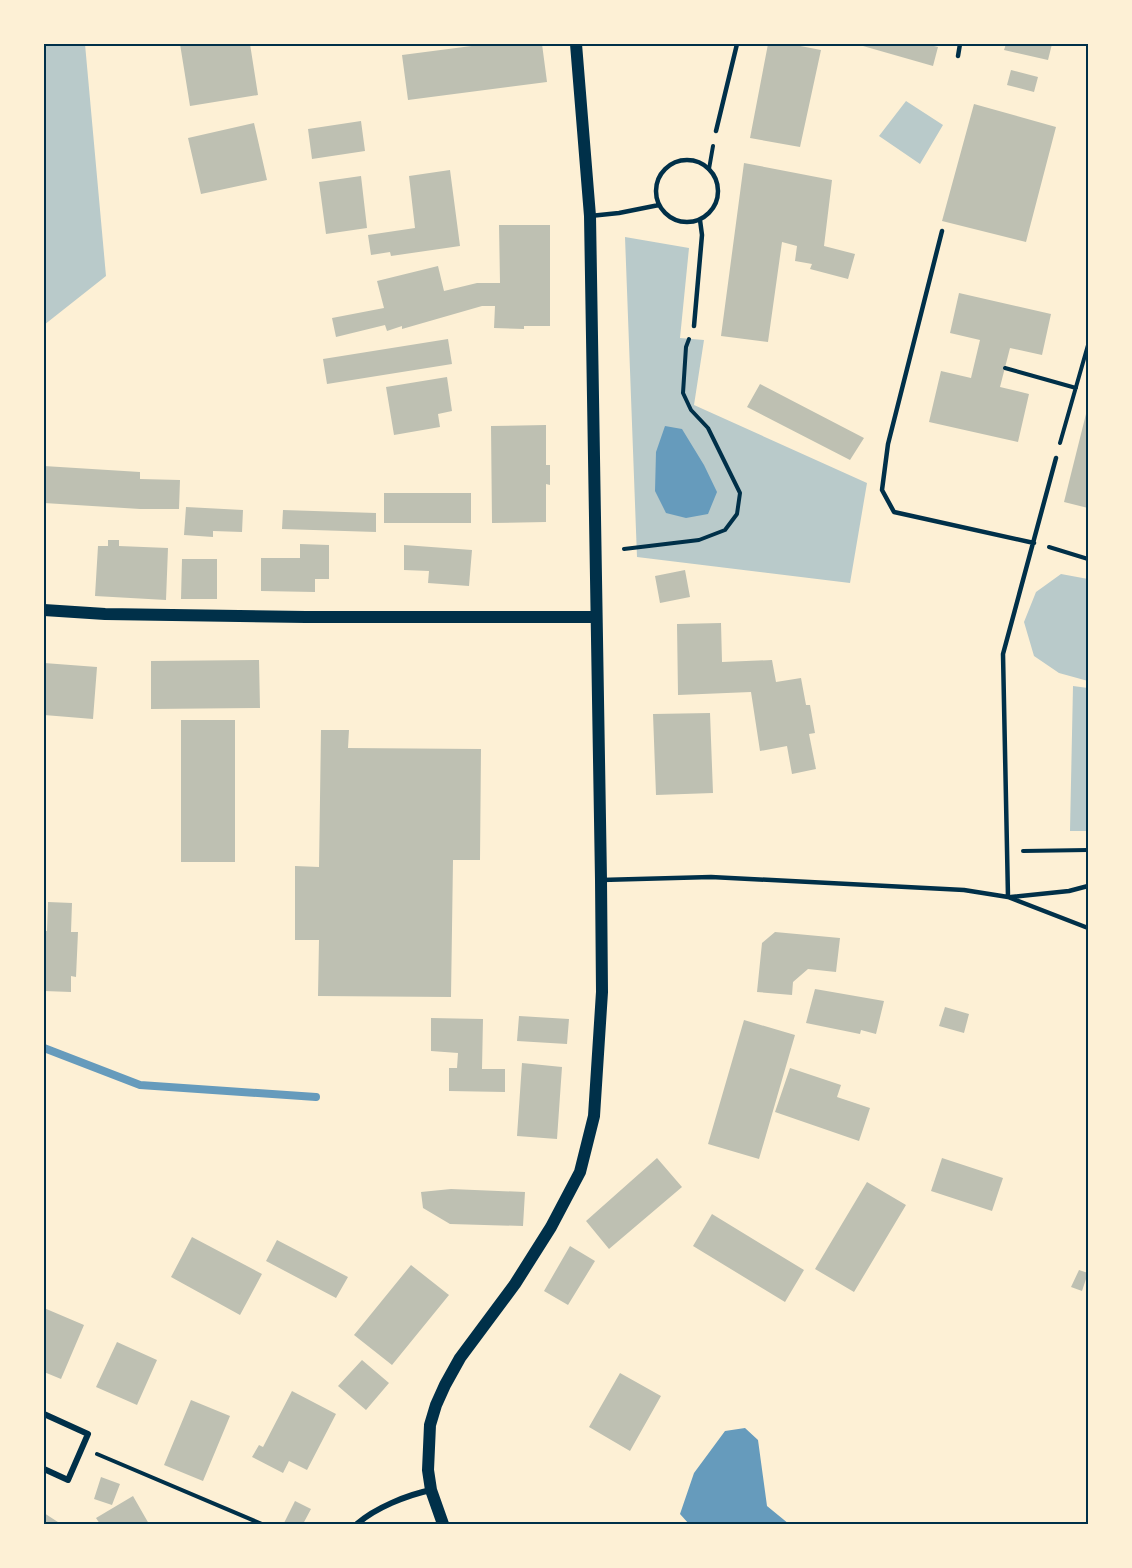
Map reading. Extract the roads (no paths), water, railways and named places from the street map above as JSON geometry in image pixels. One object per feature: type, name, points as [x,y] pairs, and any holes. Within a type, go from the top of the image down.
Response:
[{"type":"main road","points":[[443,1524],[431,1490],[428,1462],[430,1425],[445,1385],[460,1358],[515,1284],[551,1227],[580,1172],[594,1116],[602,992],[590,216],[576,44]]},
{"type":"main road","points":[[44,610],[105,614],[223,616],[596,617]]},
{"type":"street","points":[[44,1414],[88,1434],[68,1480],[44,1469]]},
{"type":"street","points":[[357,1524],[363,1518],[410,1494],[431,1490]]},
{"type":"lane","points":[[716,131],[737,44]]},
{"type":"lane","points":[[958,56],[960,44]]},
{"type":"lane","points":[[692,160],[701,163],[715,177],[718,197],[708,214],[700,220],[681,222],[664,213],[659,205],[656,196],[659,176],[673,163],[692,160]]},
{"type":"lane","points":[[590,216],[659,205]]},
{"type":"lane","points":[[694,326],[702,235],[700,220]]},
{"type":"lane","points":[[942,231],[888,444],[882,490],[894,512],[1034,543]]},
{"type":"lane","points":[[1008,897],[1003,654],[1056,458]]},
{"type":"lane","points":[[601,880],[711,876],[964,890],[1008,897],[1089,928]]},
{"type":"lane","points":[[1008,897],[1069,891],[1089,886]]},
{"type":"water","points":[[665,426],[682,429],[704,465],[717,492],[708,514],[686,518],[666,513],[655,491],[656,452]]},
{"type":"water","points":[[745,1428],[758,1440],[767,1506],[789,1524],[689,1524],[680,1514],[694,1473],[725,1431]]},
{"type":"waterway","points":[[44,1048],[140,1085],[316,1097]]}]
